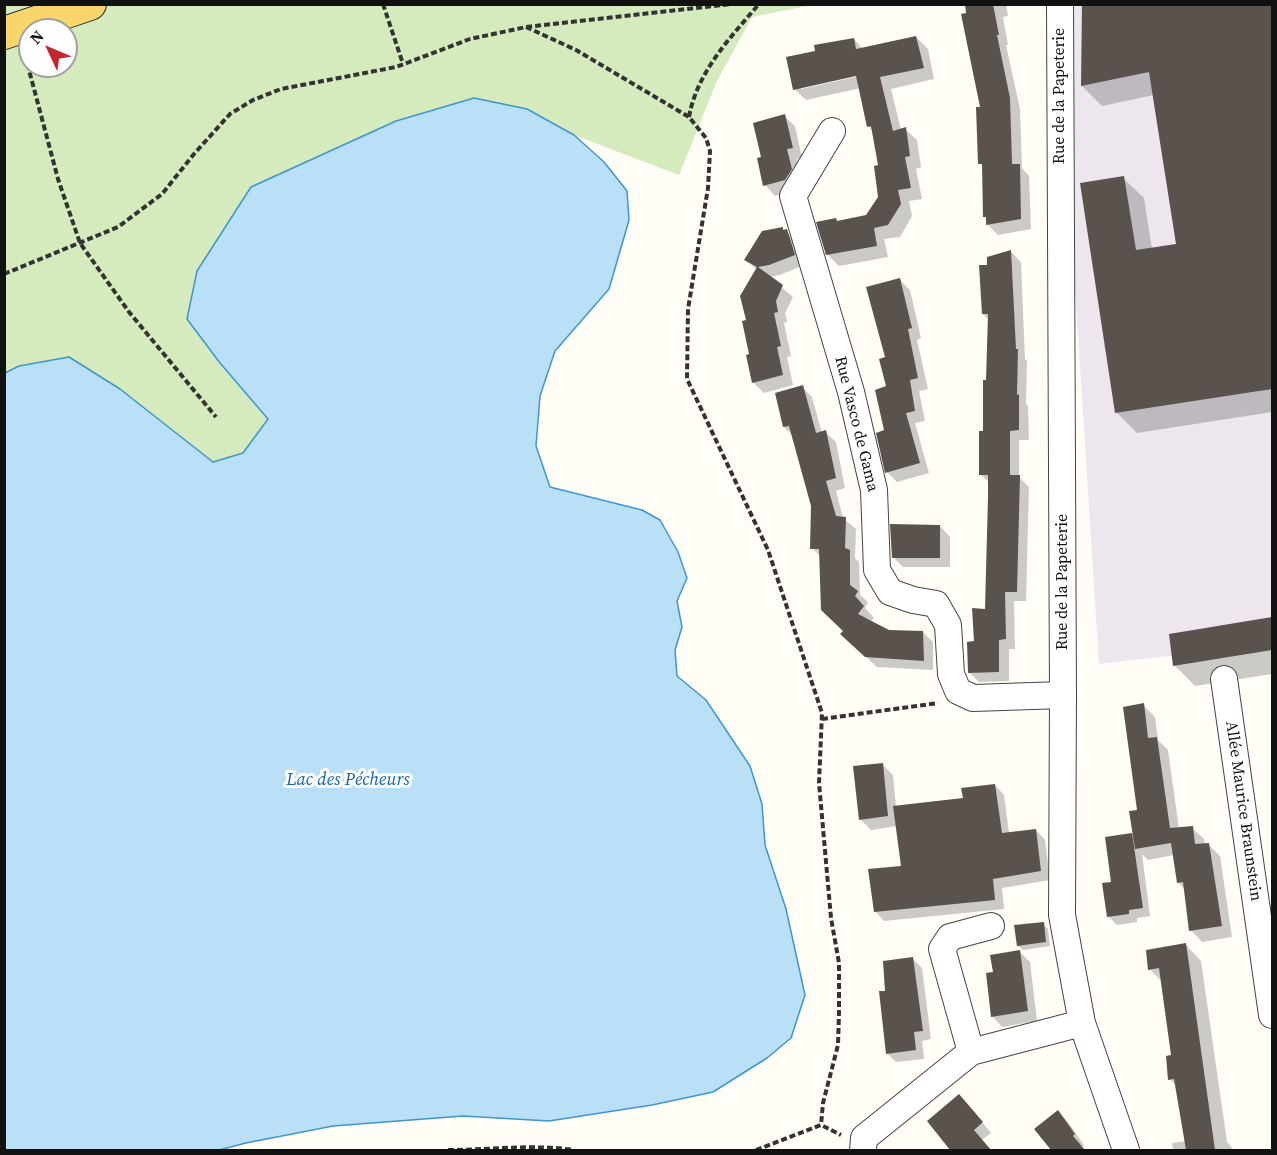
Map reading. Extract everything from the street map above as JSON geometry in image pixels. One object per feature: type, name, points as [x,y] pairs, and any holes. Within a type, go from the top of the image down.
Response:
[{"type":"main road","points":[[12,30],[90,4]]},
{"type":"street","name":"Rue de la Papeterie","points":[[1060,4],[1062,915],[1082,1023],[1126,1150]]},
{"type":"street","name":"Rue Vasco de Gama","points":[[832,131],[793,196],[851,392],[874,490],[877,570],[890,592],[913,600],[936,604],[948,625],[951,674],[958,691],[968,696]]},
{"type":"street","name":"Allée Maurice Braunstein","points":[[1224,679],[1272,1015]]},
{"type":"street","points":[[968,696],[973,698],[1063,695]]},
{"type":"street","points":[[971,1052],[942,949],[950,936],[991,926]]},
{"type":"street","points":[[863,1148],[864,1138],[971,1052],[1082,1023]]},
{"type":"path","points":[[383,4],[403,64]]},
{"type":"path","points":[[4,274],[118,227],[162,194],[230,114],[253,100],[281,89],[403,64],[470,39],[526,27],[732,4]]},
{"type":"path","points":[[689,117],[692,99],[714,58],[759,4]]},
{"type":"path","points":[[526,27],[576,50],[689,117],[706,138],[710,151],[708,188],[688,309],[687,379],[768,550],[822,713],[819,783],[831,918],[838,963],[839,1012],[838,1045],[823,1102],[821,1125]]},
{"type":"path","points":[[12,30],[28,70],[58,179],[80,243],[129,312],[216,417]]},
{"type":"path","points":[[822,719],[955,701],[968,696]]},
{"type":"path","points":[[756,1150],[821,1125],[863,1148]]},
{"type":"path","points":[[447,1150],[553,1147],[574,1150]]},
{"type":"shaded area","points":[[1057,5],[1272,5],[1272,644],[1099,664]]},
{"type":"green space","points":[[4,5],[812,5],[752,17],[717,81],[679,175],[574,135],[527,109],[220,363],[269,419],[243,453],[213,462],[120,389],[69,357],[19,366],[5,373]]},
{"type":"water","name":"Lac des Pécheurs","points":[[474,98],[527,109],[574,135],[604,162],[627,191],[629,220],[609,289],[555,351],[540,396],[536,446],[550,487],[642,510],[660,520],[678,552],[687,578],[677,601],[682,627],[675,650],[677,676],[706,700],[750,766],[762,804],[765,845],[786,909],[805,995],[791,1038],[767,1058],[713,1092],[652,1105],[549,1121],[463,1116],[333,1126],[219,1150],[5,1150],[5,373],[19,366],[69,357],[120,389],[213,462],[243,453],[268,419],[220,363],[187,319],[197,271],[251,187],[396,121]]},
{"type":"building","points":[[965,4],[993,4],[1010,98],[1012,164],[1020,164],[1021,219],[986,225],[986,217],[983,217],[982,164],[978,164],[976,107],[980,107],[961,14],[966,13]]},
{"type":"building","points":[[1082,4],[1272,4],[1272,389],[1115,413],[1080,183],[1124,176],[1136,250],[1176,244],[1149,72],[1081,86]]},
{"type":"building","points":[[916,36],[924,68],[880,77],[893,131],[906,127],[910,156],[905,157],[911,188],[898,190],[901,204],[888,225],[874,228],[877,246],[826,255],[816,222],[836,218],[837,221],[866,215],[878,197],[874,166],[878,165],[871,126],[867,127],[856,76],[793,90],[786,57],[815,51],[814,45],[854,38],[856,49]]},
{"type":"building","points":[[785,114],[793,148],[787,149],[792,169],[785,180],[763,186],[757,158],[761,157],[753,123]]},
{"type":"building","points":[[783,227],[783,230],[787,229],[795,255],[758,267],[783,285],[776,301],[778,312],[774,313],[781,346],[777,347],[783,375],[752,383],[742,321],[746,320],[740,296],[757,267],[744,260],[762,231]]},
{"type":"building","points":[[1011,250],[1016,349],[1018,349],[1017,395],[1019,394],[1019,430],[1010,431],[1010,475],[1020,475],[1017,592],[1005,592],[1006,639],[999,640],[999,672],[968,673],[967,642],[974,641],[972,608],[985,609],[988,475],[979,475],[979,431],[983,431],[983,380],[986,380],[988,314],[982,314],[979,265],[987,265],[987,257]]},
{"type":"building","points":[[900,278],[912,328],[908,329],[918,378],[910,380],[915,411],[906,413],[920,463],[885,473],[876,433],[884,430],[875,390],[886,386],[879,359],[885,357],[866,287]]},
{"type":"building","points":[[803,385],[816,433],[826,430],[836,478],[826,481],[836,516],[846,517],[845,548],[850,550],[850,585],[858,591],[855,596],[864,606],[858,614],[889,630],[923,631],[924,661],[865,657],[840,634],[843,631],[821,610],[819,549],[810,549],[811,506],[789,426],[783,427],[775,393]]},
{"type":"building","points":[[890,524],[940,525],[940,558],[892,558]]},
{"type":"building","points":[[1272,617],[1272,650],[1173,666],[1169,634]]},
{"type":"building","points":[[1144,703],[1148,738],[1157,737],[1170,828],[1193,826],[1195,844],[1209,843],[1222,926],[1189,931],[1183,882],[1177,883],[1171,843],[1135,849],[1129,811],[1137,810],[1123,707]]},
{"type":"building","points":[[883,763],[888,816],[859,820],[853,766]]},
{"type":"building","points":[[995,784],[1002,833],[1036,829],[1041,871],[993,879],[995,900],[874,912],[868,869],[901,866],[893,806],[963,798],[961,788]]},
{"type":"building","points":[[1132,833],[1143,908],[1129,910],[1129,914],[1107,917],[1102,883],[1111,882],[1105,837]]},
{"type":"building","points":[[1044,922],[1046,942],[1017,946],[1014,925]]},
{"type":"building","points":[[1186,943],[1215,1150],[1186,1150],[1174,1079],[1168,1080],[1166,1056],[1171,1055],[1159,968],[1148,970],[1146,950]]},
{"type":"building","points":[[1020,950],[1028,1011],[991,1017],[986,973],[993,972],[990,955]]},
{"type":"building","points":[[913,957],[923,1031],[914,1032],[916,1050],[886,1054],[879,991],[885,991],[883,961]]},
{"type":"building","points":[[959,1094],[983,1122],[974,1130],[991,1150],[950,1150],[927,1121]]},
{"type":"building","points":[[1058,1110],[1075,1134],[1073,1136],[1085,1150],[1051,1150],[1034,1129]]}]
